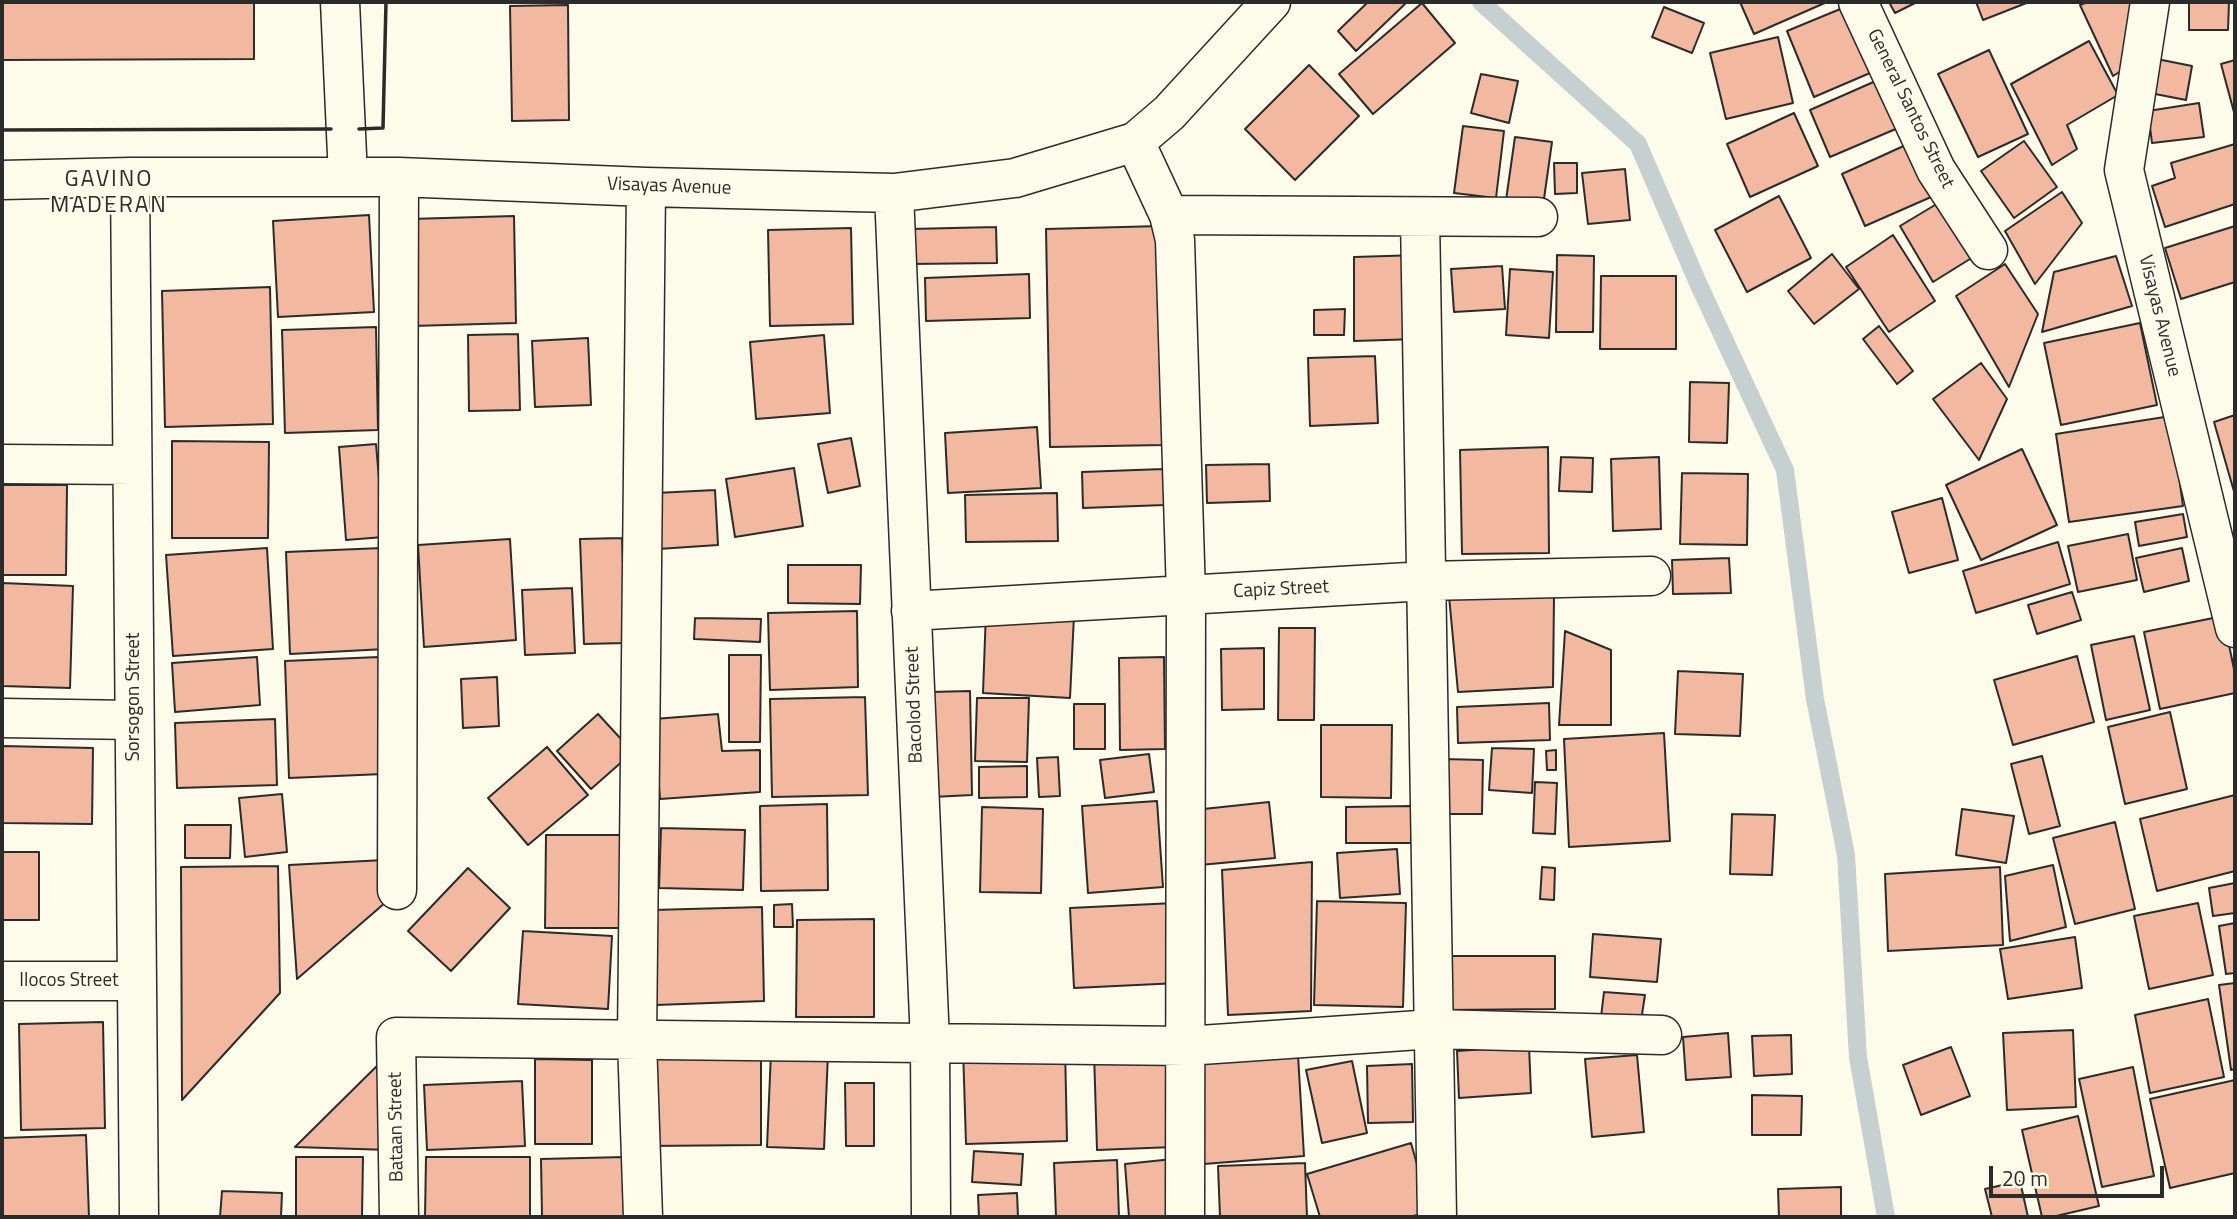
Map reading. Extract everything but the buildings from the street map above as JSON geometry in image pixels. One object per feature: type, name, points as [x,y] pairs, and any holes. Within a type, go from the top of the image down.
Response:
[{"type":"street","points":[[340,2],[348,177]]},
{"type":"street","name":"Visayas Avenue","points":[[2,180],[399,177],[894,193],[1015,178],[1135,142],[1169,113],[1271,2]]},
{"type":"street","name":"General Santos Street","points":[[1858,2],[1936,170],[1988,250]]},
{"type":"street","name":"Visayas Avenue","points":[[2150,2],[2124,170],[2235,628]]},
{"type":"street","points":[[1135,142],[1169,215],[1175,240],[1186,595],[1185,1217]]},
{"type":"street","name":"Sorsogon Street","points":[[130,177],[139,1217]]},
{"type":"street","points":[[397,890],[399,177]]},
{"type":"street","points":[[643,1217],[637,1040],[646,187]]},
{"type":"street","name":"Bacolod Street","points":[[894,193],[930,1042],[931,1217]]},
{"type":"street","points":[[1169,215],[1538,217]]},
{"type":"street","points":[[1420,217],[1437,1217]]},
{"type":"street","points":[[2,464],[132,464]]},
{"type":"street","name":"Capiz Street","points":[[911,611],[1426,581],[1651,576]]},
{"type":"street","points":[[2,718],[134,720]]},
{"type":"street","name":"Ilocos Street","points":[[2,981],[137,981]]},
{"type":"street","points":[[637,1040],[1186,1045],[1434,1028],[1662,1035]]},
{"type":"street","name":"Bataan Street","points":[[399,1217],[396,1037],[637,1040]]},
{"type":"waterway","points":[[1481,2],[1638,144],[1698,283],[1785,470],[1815,699],[1846,855],[1858,1057],[1886,1217]]},
{"type":"wall","points":[[359,129],[383,128],[386,2]]},
{"type":"wall","points":[[2,130],[331,129]]},
{"type":"district","name":"GAVINO MADERAN","points":[[109,193]]}]
